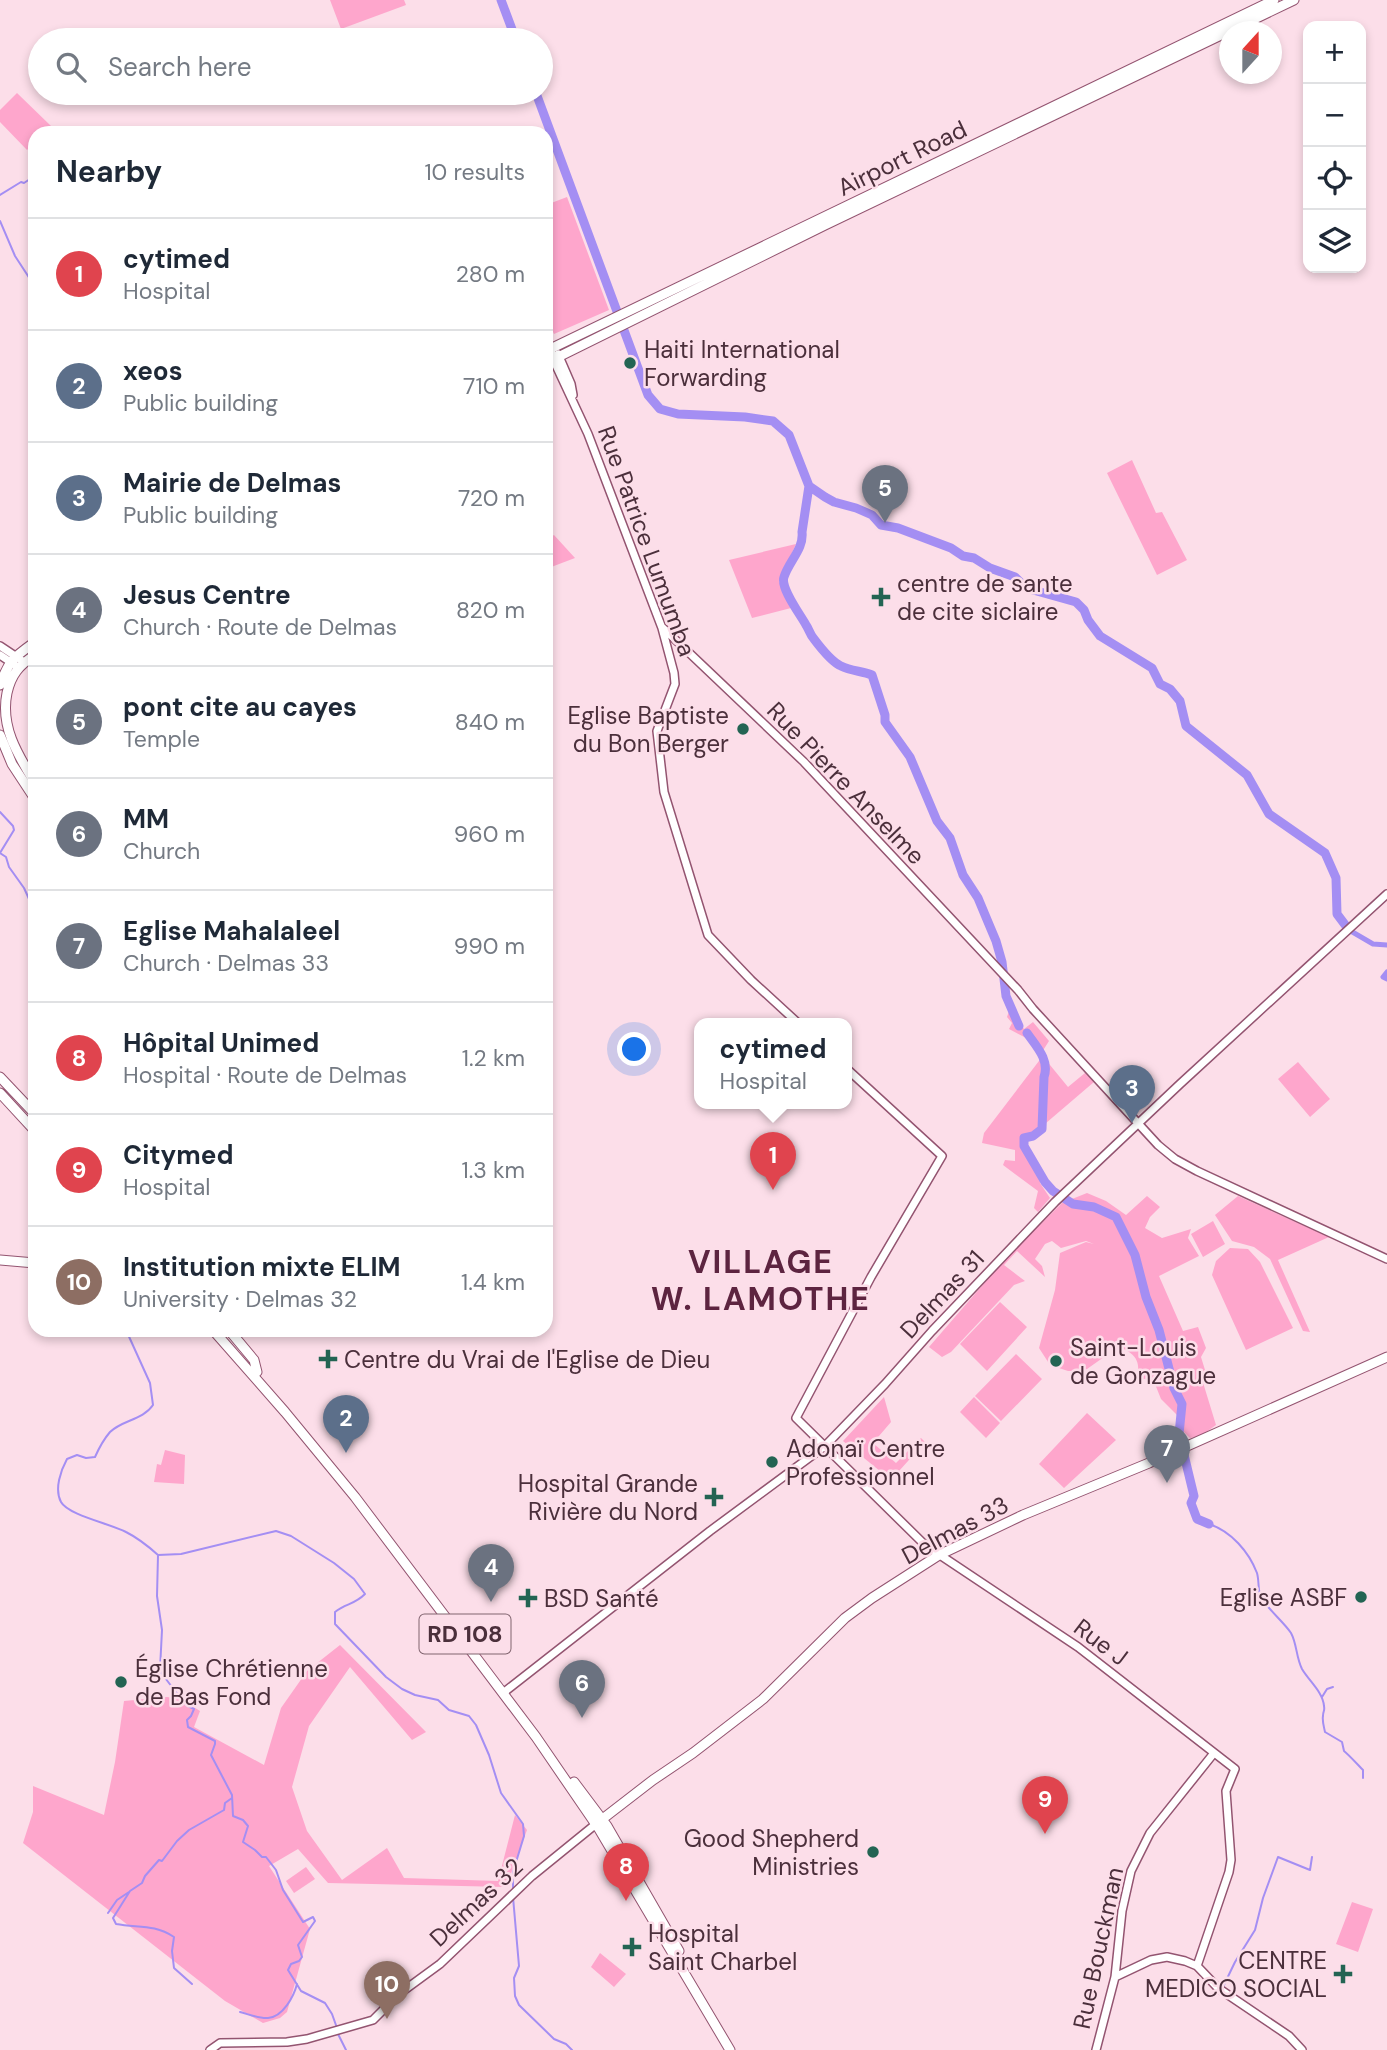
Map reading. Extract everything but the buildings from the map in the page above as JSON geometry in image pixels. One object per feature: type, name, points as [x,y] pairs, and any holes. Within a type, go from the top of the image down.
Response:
[{"type":"main road","name":"Airport Road","points":[[553,354],[1274,0]]},
{"type":"main road","name":"Airport Road","points":[[631,315],[1294,0]]},
{"type":"main road","points":[[0,685],[28,650]]},
{"type":"main road","points":[[17,662],[28,658]]},
{"type":"main road","points":[[17,662],[4,703],[4,719],[13,755],[28,785]]},
{"type":"main road","points":[[0,735],[28,774]]},
{"type":"main road","points":[[0,1077],[28,1107]]},
{"type":"main road","points":[[0,1086],[28,1116]]},
{"type":"main road","points":[[0,1093],[28,1123]]},
{"type":"main road","points":[[0,1101],[28,1132]]},
{"type":"main road","points":[[0,1260],[28,1262]]},
{"type":"main road","points":[[212,1337],[243,1371],[255,1374],[254,1360],[235,1337]]},
{"type":"main road","name":"RD 108","points":[[220,1337],[255,1374]]},
{"type":"main road","name":"RD 108","points":[[226,1337],[371,1509],[599,1823],[735,2050]]},
{"type":"main road","name":"Delmas 33","points":[[599,1823],[763,1699],[845,1618],[939,1555],[1023,1515],[1387,1357]]},
{"type":"main road","points":[[587,1830],[591,1825],[599,1823]]},
{"type":"main road","name":"RD 108","points":[[599,1823],[730,2050]]},
{"type":"street","name":"Rue Patrice Lumumba","points":[[553,356],[575,402],[662,627],[675,684],[657,731],[660,771],[708,935],[792,1018]]},
{"type":"street","name":"Rue Pierre Anselme","points":[[662,627],[804,762],[1139,1124],[1175,1159],[1387,1259]]},
{"type":"street","points":[[0,646],[17,662]]},
{"type":"street","points":[[0,655],[17,662]]},
{"type":"street","name":"Delmas 31","points":[[505,1692],[710,1531],[825,1446],[1055,1202],[1387,894]]},
{"type":"street","name":"Rue J","points":[[852,1074],[942,1156],[796,1415],[797,1420],[925,1545],[1078,1647],[1235,1769],[1226,1791],[1231,1860],[1229,1872],[1198,1966]]},
{"type":"street","name":"Rue Bouckman","points":[[1096,2050],[1115,1977],[1122,1911],[1130,1871],[1150,1833],[1214,1754]]},
{"type":"street","name":"Delmas 32","points":[[210,2050],[220,2043],[307,2039],[373,2020],[399,1994],[440,1964],[543,1866],[587,1830]]},
{"type":"street","points":[[1115,1977],[1157,1959],[1173,1958],[1198,1966],[1221,1989],[1289,2036],[1302,2050]]},
{"type":"shaded area","points":[[330,0],[404,0],[406,5],[344,28],[341,28]]},
{"type":"shaded area","points":[[17,93],[51,126],[28,126],[27,150],[0,122],[0,110]]},
{"type":"shaded area","points":[[567,197],[609,310],[554,334],[553,332],[553,202]]},
{"type":"shaded area","points":[[1132,460],[1156,513],[1162,512],[1187,560],[1157,575],[1107,473]]},
{"type":"shaded area","points":[[554,535],[575,558],[553,566]]},
{"type":"shaded area","points":[[796,544],[779,581],[791,608],[752,618],[729,560]]},
{"type":"shaded area","points":[[1009,1011],[1024,1029],[1033,1022],[1049,1041],[1042,1052],[1068,1087],[1085,1073],[1094,1082],[1032,1135],[1022,1136],[1021,1145],[1033,1161],[1040,1175],[1040,1183],[1050,1198],[1038,1212],[1034,1208],[1038,1191],[1003,1165],[1005,1160],[1015,1161],[1015,1150],[982,1143],[984,1133],[1042,1057],[1030,1040],[1009,1029],[1012,1023],[1007,1017]]},
{"type":"shaded area","points":[[1298,1062],[1330,1099],[1310,1117],[1278,1079]]},
{"type":"shaded area","points":[[1087,1193],[1106,1201],[1126,1215],[1147,1196],[1160,1207],[1150,1217],[1145,1228],[1162,1238],[1191,1229],[1188,1238],[1199,1256],[1159,1276],[1183,1331],[1198,1327],[1206,1348],[1201,1357],[1205,1370],[1201,1376],[1216,1425],[1201,1436],[1190,1438],[1178,1426],[1177,1415],[1161,1399],[1155,1384],[1148,1378],[1140,1380],[1136,1376],[1138,1363],[1126,1350],[1107,1346],[1104,1357],[1087,1369],[1068,1371],[1050,1365],[1039,1348],[1055,1290],[1060,1253],[1086,1242],[1094,1244],[1086,1241],[1061,1248],[1052,1241],[1045,1244],[1035,1259],[1042,1266],[1045,1277],[1017,1251],[1004,1265],[1025,1281],[1014,1285],[951,1352],[942,1357],[929,1347],[1006,1258],[1062,1203]]},
{"type":"shaded area","points":[[1238,1196],[1329,1237],[1278,1260],[1310,1332],[1303,1331],[1270,1259],[1254,1247],[1232,1241],[1215,1215]]},
{"type":"shaded area","points":[[1213,1221],[1225,1244],[1203,1257],[1191,1234]]},
{"type":"shaded area","points":[[1230,1248],[1248,1249],[1260,1262],[1293,1328],[1246,1350],[1212,1275],[1216,1261]]},
{"type":"shaded area","points":[[1000,1302],[1027,1327],[987,1371],[960,1344]]},
{"type":"shaded area","points":[[1016,1354],[1042,1379],[1001,1421],[975,1396]]},
{"type":"shaded area","points":[[884,1397],[891,1422],[873,1443],[896,1463],[921,1438],[925,1442],[891,1480],[843,1441]]},
{"type":"shaded area","points":[[974,1397],[1000,1423],[986,1438],[960,1412]]},
{"type":"shaded area","points":[[1087,1413],[1116,1440],[1064,1488],[1039,1464]]},
{"type":"shaded area","points":[[165,1450],[185,1455],[184,1484],[154,1482],[157,1464],[161,1465]]},
{"type":"shaded area","points":[[340,1645],[426,1732],[412,1740],[350,1667],[309,1726],[292,1787],[307,1831],[342,1880],[387,1848],[404,1878],[498,1881],[515,1815],[527,1830],[506,1887],[328,1883],[298,1849],[269,1866],[310,1929],[287,2012],[280,2018],[263,2023],[225,2001],[23,1843],[33,1812],[33,1786],[104,1815],[124,1701],[167,1697],[181,1699],[200,1711],[194,1727],[264,1765],[281,1708],[307,1671]]},
{"type":"shaded area","points":[[306,1867],[315,1879],[294,1893],[286,1881]]},
{"type":"shaded area","points":[[1352,1902],[1373,1909],[1358,1952],[1336,1944]]},
{"type":"shaded area","points":[[600,1953],[626,1974],[614,1987],[591,1967]]},
{"type":"waterway","points":[[501,0],[512,28]]},
{"type":"waterway","points":[[540,105],[548,126]]},
{"type":"waterway","points":[[553,139],[648,395],[660,409],[678,414],[773,421],[789,435],[809,486],[825,497],[872,515],[881,525],[898,528],[951,548],[963,556],[974,558],[990,568],[1015,577],[1026,588],[1076,602],[1100,636],[1152,668],[1160,684],[1170,689],[1180,701],[1186,726],[1247,775],[1269,814],[1325,853],[1336,878],[1337,914],[1349,930]]},
{"type":"waterway","points":[[0,195],[28,180]]},
{"type":"waterway","points":[[0,221],[15,256],[28,276]]},
{"type":"waterway","points":[[809,486],[801,544],[786,571],[785,588],[811,636],[830,658],[845,668],[872,675],[885,722],[910,757],[937,821],[950,838],[963,875],[978,898],[996,941],[1002,962],[1006,996],[1019,1026]]},
{"type":"waterway","points":[[0,812],[14,830],[0,853],[6,857],[9,867],[28,897]]},
{"type":"waterway","points":[[1349,930],[1373,944],[1387,945]]},
{"type":"waterway","points":[[1387,972],[1383,977],[1387,979]]},
{"type":"waterway","points":[[1027,1033],[1041,1053],[1045,1071],[1042,1129],[1033,1136],[1024,1138],[1024,1146],[1053,1191],[1073,1204],[1094,1207],[1116,1217],[1135,1255],[1174,1388],[1182,1404],[1179,1434],[1194,1496],[1191,1503],[1197,1519],[1209,1524]]},
{"type":"waterway","points":[[129,1337],[150,1383],[153,1405],[144,1414],[110,1432],[95,1457],[77,1455],[67,1459],[59,1480],[59,1497],[65,1507],[126,1532],[158,1555],[157,1596],[162,1630],[160,1669],[186,1705],[194,1709],[187,1720],[188,1727],[215,1741],[211,1755],[232,1795],[233,1816],[243,1820],[248,1826],[243,1842],[262,1857],[266,1857],[276,1870],[283,1890],[303,1922],[313,1917],[315,1921],[298,1945],[302,1957],[291,1964],[288,1970],[301,1991],[325,2003],[337,2028]]},
{"type":"waterway","points":[[1209,1524],[1232,1537],[1249,1557],[1257,1573],[1260,1595],[1291,1633],[1302,1669],[1321,1696],[1325,1732],[1342,1742],[1344,1751],[1363,1770],[1363,1778]]},
{"type":"waterway","points":[[158,1555],[181,1554],[276,1531],[291,1536],[354,1579],[365,1594],[335,1612],[335,1624],[386,1677],[402,1689],[438,1700],[449,1710],[469,1716],[476,1725],[501,1793],[523,1824],[524,1836],[513,1872],[513,1891]]},
{"type":"waterway","points":[[1322,1697],[1327,1689],[1333,1687]]},
{"type":"waterway","points":[[192,1984],[174,1968],[174,1937],[153,1928],[116,1924],[113,1918],[130,1891],[142,1883],[145,1876],[159,1860],[162,1861],[177,1841],[189,1830],[224,1810],[225,1803],[232,1798]]},
{"type":"waterway","points":[[1222,1989],[1255,1930],[1278,1857],[1310,1870],[1312,1857]]},
{"type":"waterway","points":[[108,1913],[117,1900],[129,1892]]},
{"type":"waterway","points":[[513,1897],[519,1966],[514,1978],[515,1996],[519,2005],[554,2039],[572,2050]]},
{"type":"waterway","points":[[240,2012],[261,2018],[273,2017],[287,2005],[297,1984]]},
{"type":"waterway","points":[[338,2034],[346,2050]]},
{"type":"place","name":"Haiti International Forwarding","points":[[630,363]]},
{"type":"place","name":"pont cite au cayes","points":[[885,523]]},
{"type":"place","name":"centre de sante de cite siclaire","points":[[881,597]]},
{"type":"place","name":"Eglise Baptiste du Bon Berger","points":[[743,729]]},
{"type":"place","name":"Mairie de Delmas","points":[[1132,1123]]},
{"type":"place","name":"cytimed","points":[[773,1190]]},
{"type":"place","name":"Centre du Vrai de l'Eglise de Dieu","points":[[328,1359]]},
{"type":"place","name":"Saint-Louis de Gonzague","points":[[1056,1361]]},
{"type":"place","name":"xeos","points":[[346,1453]]},
{"type":"place","name":"Adonaï Centre Professionnel","points":[[772,1462]]},
{"type":"place","name":"Eglise Mahalaleel","points":[[1167,1483]]},
{"type":"place","name":"Hospital Grande Rivière du Nord","points":[[714,1497]]},
{"type":"place","name":"Eglise ASBF","points":[[1361,1597]]},
{"type":"place","name":"BSD Santé","points":[[528,1598]]},
{"type":"place","name":"Jesus Centre","points":[[491,1602]]},
{"type":"place","name":"Église Chrétienne de Bas Fond","points":[[121,1682]]},
{"type":"place","name":"MM","points":[[582,1718]]},
{"type":"place","name":"Citymed","points":[[1045,1834]]},
{"type":"place","name":"Good Shepherd Ministries","points":[[873,1852]]},
{"type":"place","name":"Hôpital Unimed","points":[[626,1901]]},
{"type":"place","name":"Hospital Saint Charbel","points":[[632,1947]]},
{"type":"place","name":"CENTRE MEDICO SOCIAL","points":[[1343,1974]]},
{"type":"place","name":"Institution mixte ELIM","points":[[387,2019]]},
{"type":"district","name":"VILLAGE W. LAMOTHE","points":[[761,1280]]}]
